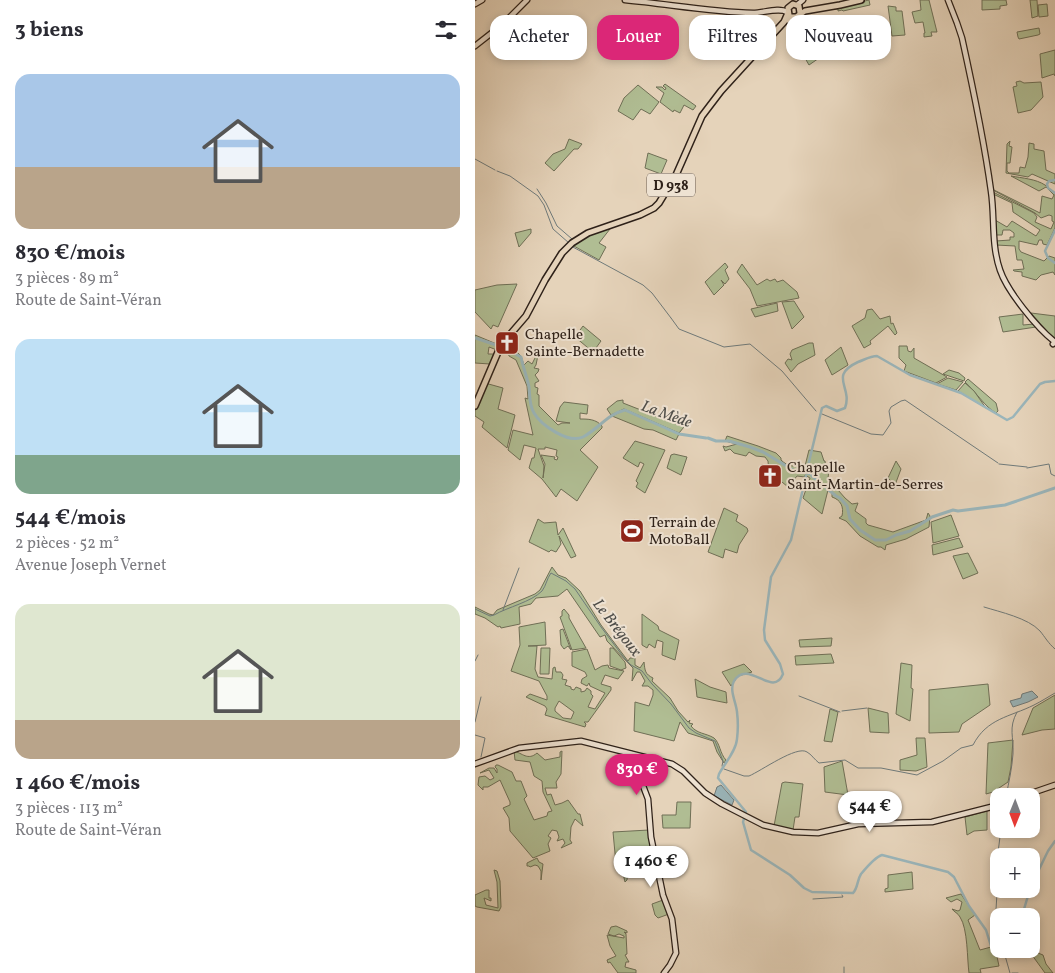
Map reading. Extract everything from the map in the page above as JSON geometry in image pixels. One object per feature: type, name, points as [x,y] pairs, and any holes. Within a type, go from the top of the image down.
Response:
[{"type":"main road","points":[[799,9],[824,7],[854,0]]},
{"type":"main road","points":[[799,9],[805,11],[840,6],[861,0]]},
{"type":"main road","name":"D 938","points":[[475,406],[501,346],[521,322],[559,258],[570,244],[594,230],[640,215],[659,204],[677,175],[702,116],[721,91],[784,22],[789,12],[793,4],[799,9],[796,17],[789,12]]},
{"type":"street","points":[[475,4],[482,0]]},
{"type":"street","points":[[475,46],[503,24],[527,0]]},
{"type":"street","points":[[625,0],[742,12],[783,10],[789,12]]},
{"type":"street","points":[[644,0],[746,11],[768,10],[789,12]]},
{"type":"street","points":[[948,0],[962,38],[987,166],[992,197],[995,249],[1000,271],[1011,292],[1054,344]]},
{"type":"street","points":[[799,9],[802,1]]},
{"type":"street","points":[[475,764],[519,748],[581,741],[593,743],[675,765],[707,795],[744,816],[777,830],[815,833],[854,825],[932,822],[990,807]]},
{"type":"street","points":[[633,754],[633,762],[648,799],[651,837],[663,895],[671,915],[675,957],[664,973]]},
{"type":"street","points":[[1040,790],[1055,785]]},
{"type":"green space","points":[[869,0],[870,5],[843,11],[830,9]]},
{"type":"green space","points":[[920,0],[929,0],[937,32],[931,32],[932,36],[924,37],[923,22],[915,23],[912,12],[921,10]]},
{"type":"green space","points":[[982,0],[1006,0],[1007,5],[1000,6],[1000,9],[982,10]]},
{"type":"green space","points":[[1030,0],[1037,0],[1038,16],[1032,18]]},
{"type":"green space","points":[[1047,4],[1048,16],[1039,17],[1038,5]]},
{"type":"green space","points":[[888,6],[896,7],[896,11],[902,11],[905,35],[892,36],[891,15],[889,15]]},
{"type":"green space","points":[[1039,28],[1040,34],[1038,35],[1019,39],[1018,37],[1017,32]]},
{"type":"green space","points":[[1055,50],[1055,76],[1054,74],[1042,78],[1040,54]]},
{"type":"green space","points":[[806,60],[816,60],[809,65]]},
{"type":"green space","points":[[1016,82],[1024,83],[1041,82],[1043,97],[1031,110],[1018,113],[1013,87],[1017,86]]},
{"type":"green space","points":[[665,84],[696,106],[693,110],[684,105],[680,113],[674,110],[673,112],[660,102],[664,93],[656,87],[662,87],[665,90],[666,88],[663,86]]},
{"type":"green space","points":[[638,85],[659,102],[650,114],[641,109],[633,120],[618,111],[624,98]]},
{"type":"green space","points":[[569,139],[582,144],[578,149],[574,149],[554,171],[545,163],[553,154],[565,149]]},
{"type":"green space","points":[[1010,141],[1009,146],[1012,147],[1010,163],[1007,163],[1007,171],[1009,173],[1019,173],[1020,167],[1025,168],[1029,143],[1034,144],[1034,149],[1044,151],[1046,170],[1055,174],[1055,184],[1032,174],[1028,177],[1006,173],[1007,144]]},
{"type":"green space","points":[[648,153],[667,160],[661,174],[645,168]]},
{"type":"green space","points":[[1011,176],[1037,181],[1046,186],[1055,193],[1055,228],[1047,245],[1043,244],[1042,240],[1039,240],[1037,245],[1019,241],[1019,249],[1021,252],[1044,261],[1049,256],[1055,258],[1055,275],[1053,272],[1041,275],[1036,280],[1022,276],[1022,272],[1013,270],[1024,269],[1022,260],[1017,260],[1015,246],[996,245],[996,241],[1010,240],[1010,237],[1014,237],[1014,233],[1010,230],[1003,230],[1002,235],[995,235],[995,220],[1007,227],[1012,221],[1036,236],[1040,230],[1013,212],[1012,203],[993,194],[993,192],[1034,213],[1037,217],[1035,222],[1051,229],[1054,222],[1052,221],[1052,216],[1049,215],[1041,218],[1035,213],[992,189],[1040,213],[1042,196],[1052,199],[1054,195],[1046,187],[1039,191]]},
{"type":"green space","points":[[609,227],[610,229],[599,243],[606,247],[599,260],[572,245],[586,236]]},
{"type":"green space","points":[[531,229],[531,233],[519,247],[515,233]]},
{"type":"green space","points":[[725,263],[728,267],[725,270],[729,279],[725,284],[721,280],[724,285],[714,295],[705,282]]},
{"type":"green space","points":[[742,264],[757,285],[767,279],[770,281],[775,279],[777,282],[783,280],[797,292],[799,298],[757,306],[750,289],[737,272]]},
{"type":"green space","points":[[517,284],[498,327],[493,325],[491,329],[475,312],[475,290],[497,285]]},
{"type":"green space","points":[[794,301],[804,317],[792,329],[782,302]]},
{"type":"green space","points":[[777,303],[778,311],[755,317],[751,309]]},
{"type":"green space","points":[[872,309],[880,319],[890,316],[891,324],[893,323],[897,333],[895,335],[888,326],[870,341],[871,344],[864,348],[852,326],[865,318],[867,310]]},
{"type":"green space","points":[[1031,313],[1055,316],[1055,340]]},
{"type":"green space","points":[[1023,314],[1023,325],[1034,324],[1036,327],[1003,332],[999,317]]},
{"type":"green space","points":[[583,326],[601,341],[593,352],[575,337]]},
{"type":"green space","points":[[475,335],[499,345],[497,350],[489,347],[488,354],[496,354],[490,364],[475,363]]},
{"type":"green space","points":[[813,343],[815,355],[798,364],[791,372],[785,363],[788,359],[792,360],[790,354],[792,350]]},
{"type":"green space","points":[[506,344],[517,348],[516,351],[521,356],[524,365],[528,361],[532,364],[539,350],[534,368],[539,369],[535,375],[539,381],[535,383],[535,387],[538,388],[539,406],[558,425],[570,423],[556,421],[560,407],[564,402],[588,405],[587,414],[580,413],[580,419],[589,419],[602,426],[580,450],[598,467],[577,501],[561,489],[556,497],[542,479],[529,468],[536,448],[524,445],[520,460],[508,450],[513,430],[533,435],[525,398],[528,399],[527,386],[516,360],[509,356],[508,352],[500,350]],"holes":[[[545,447],[557,450],[557,460],[554,459],[555,457],[541,455],[545,464],[543,478],[544,466],[538,449],[545,449]]]},
{"type":"green space","points":[[899,346],[907,346],[908,351],[911,352],[914,348],[914,358],[947,377],[936,383],[904,371],[906,365],[899,358]]},
{"type":"green space","points":[[841,347],[848,365],[832,375],[825,360]]},
{"type":"green space","points":[[949,370],[959,373],[965,378],[964,381],[943,374]]},
{"type":"green space","points":[[948,378],[963,382],[956,390],[937,384]]},
{"type":"green space","points":[[968,379],[996,403],[998,411],[996,413],[965,382]]},
{"type":"green space","points":[[485,383],[503,388],[498,409],[515,415],[507,448],[482,427],[484,422],[475,416],[475,408]]},
{"type":"green space","points":[[965,383],[974,391],[986,408],[958,391]]},
{"type":"green space","points":[[623,400],[623,403],[684,427],[679,433],[624,409],[611,415],[607,409],[617,401]]},
{"type":"green space","points":[[624,410],[679,434],[676,440],[612,416]]},
{"type":"green space","points":[[727,436],[776,453],[784,463],[793,466],[805,466],[809,450],[821,452],[826,469],[829,470],[828,478],[852,504],[858,503],[855,511],[866,519],[868,525],[893,532],[926,520],[928,513],[930,516],[929,527],[906,539],[886,545],[885,550],[878,547],[860,536],[846,521],[839,518],[842,516],[843,510],[840,502],[832,497],[832,492],[828,490],[822,514],[803,498],[810,478],[805,475],[805,477],[797,476],[788,487],[772,478],[772,474],[769,473],[768,461],[765,457],[756,456],[749,452],[746,456],[734,453],[730,449],[725,451],[723,446],[737,444],[725,441]]},
{"type":"green space","points":[[635,441],[665,450],[645,493],[636,487],[638,483],[636,481],[644,464],[640,462],[638,467],[623,458]]},
{"type":"green space","points":[[671,455],[687,457],[681,475],[667,468]]},
{"type":"green space","points":[[896,461],[901,469],[895,485],[888,478]]},
{"type":"green space","points":[[724,508],[738,515],[736,521],[747,528],[748,531],[739,545],[737,553],[725,549],[723,558],[708,552]]},
{"type":"green space","points":[[951,515],[959,536],[933,543],[931,522]]},
{"type":"green space","points":[[538,519],[544,523],[556,522],[558,535],[563,528],[576,556],[571,558],[559,536],[561,544],[556,552],[551,550],[549,552],[529,542]]},
{"type":"green space","name":"Terrain de MotoBall","points":[[635,519],[643,530],[629,543],[620,533]]},
{"type":"green space","points":[[959,538],[963,547],[933,555],[932,545]]},
{"type":"green space","points":[[968,553],[978,573],[963,579],[953,556]]},
{"type":"green space","points":[[552,567],[558,575],[566,578],[580,591],[601,625],[628,661],[630,658],[635,658],[635,665],[640,668],[644,662],[646,672],[653,678],[652,681],[670,698],[688,722],[690,720],[689,723],[693,724],[691,726],[693,729],[716,740],[726,760],[724,763],[713,741],[688,733],[680,722],[674,741],[634,731],[635,702],[649,706],[653,690],[648,686],[642,686],[645,681],[640,672],[637,672],[632,681],[633,668],[607,641],[605,635],[600,637],[567,589],[558,596],[536,598],[531,604],[519,607],[520,624],[501,628],[475,614],[475,607],[493,615],[497,610],[535,594],[540,590]]},
{"type":"green space","points":[[564,609],[586,648],[572,650],[560,617]]},
{"type":"green space","points":[[642,614],[658,626],[659,630],[679,640],[675,660],[662,655],[663,642],[657,640],[655,648],[649,644],[647,648],[642,645]]},
{"type":"green space","points":[[545,622],[546,645],[528,646],[537,646],[535,669],[538,677],[552,679],[553,668],[555,667],[556,672],[561,672],[563,675],[562,679],[567,680],[565,685],[571,687],[571,689],[574,690],[576,687],[581,689],[581,692],[587,688],[591,691],[593,696],[588,707],[595,709],[605,693],[590,686],[589,683],[587,686],[581,683],[582,679],[587,676],[585,672],[572,666],[572,652],[587,649],[595,670],[608,665],[609,668],[624,671],[618,679],[605,675],[601,684],[611,687],[611,690],[588,722],[584,722],[586,724],[585,727],[545,715],[547,709],[545,706],[526,697],[530,694],[547,700],[547,696],[539,681],[511,671],[520,645],[519,627]],"holes":[[[559,701],[574,712],[571,719],[563,718],[555,711],[555,708]]]},
{"type":"green space","points":[[563,629],[571,650],[568,646],[564,649],[561,645],[560,630]]},
{"type":"green space","points":[[832,638],[831,646],[800,647],[799,640]]},
{"type":"green space","points":[[541,648],[550,648],[549,674],[540,674]]},
{"type":"green space","points":[[610,648],[613,648],[625,662],[626,668],[621,670],[610,666]]},
{"type":"green space","points":[[831,654],[834,663],[796,665],[795,656]]},
{"type":"green space","points":[[901,663],[912,665],[911,688],[913,689],[910,721],[896,714]]},
{"type":"green space","points":[[744,664],[752,672],[738,676],[731,686],[722,672]]},
{"type":"green space","points":[[695,679],[710,687],[726,692],[727,703],[697,697]]},
{"type":"green space","points":[[988,684],[990,705],[962,724],[959,732],[929,733],[929,690]]},
{"type":"green space","points":[[1055,695],[1055,729],[1022,735],[1033,708]]},
{"type":"green space","points":[[868,708],[888,713],[889,733],[870,732]]},
{"type":"green space","points":[[830,709],[838,712],[832,742],[824,741]]},
{"type":"green space","points":[[916,738],[925,738],[927,767],[916,771],[900,770],[900,760],[917,755]]},
{"type":"green space","points":[[1013,740],[1008,782],[999,788],[990,788],[990,793],[986,794],[988,743]]},
{"type":"green space","points":[[514,751],[525,756],[537,753],[545,760],[560,757],[560,752],[562,751],[561,774],[556,782],[557,788],[545,788],[547,795],[551,794],[555,805],[568,800],[578,814],[580,814],[583,826],[575,819],[571,827],[570,840],[572,843],[561,848],[565,843],[563,839],[557,841],[559,837],[557,831],[552,830],[548,836],[551,838],[548,844],[550,851],[533,858],[510,831],[509,818],[503,808],[510,805],[510,802],[500,780],[488,787],[483,787],[483,790],[478,785],[479,777],[485,776],[490,780],[494,778],[489,770],[480,773],[489,768],[494,768],[497,773],[495,767],[498,765],[512,772],[516,781],[521,781],[527,796],[524,799],[534,820],[547,816],[548,812],[552,811],[543,792],[542,781],[534,776],[530,762],[515,760]]},
{"type":"green space","points":[[842,761],[848,795],[825,792],[824,767]]},
{"type":"green space","points":[[782,783],[803,784],[799,817],[795,817],[793,830],[774,826]]},
{"type":"green space","points":[[677,802],[691,802],[690,828],[663,828],[662,815],[676,815]]},
{"type":"green space","points":[[987,811],[987,830],[974,831],[967,835],[965,817]]},
{"type":"green space","points":[[649,830],[655,860],[648,862],[642,854],[636,855],[642,867],[640,866],[640,870],[632,867],[628,869],[625,882],[621,865],[616,864],[613,832]]},
{"type":"green space","points":[[537,858],[543,864],[541,880],[541,871],[538,866],[527,866],[527,863]]},
{"type":"green space","points":[[494,870],[497,871],[500,881],[501,907],[499,911],[475,906],[475,895],[489,890],[491,901],[484,898],[486,905],[498,908],[497,882]]},
{"type":"green space","points":[[912,872],[913,889],[885,892],[885,889],[888,888],[888,875]]},
{"type":"green space","points":[[961,894],[975,915],[968,920],[980,950],[990,947],[990,958],[997,958],[999,966],[980,969],[981,973],[969,973],[965,929],[963,922],[952,909],[960,910],[962,902],[957,899],[951,902],[946,898]]},
{"type":"green space","points":[[663,900],[669,914],[658,918],[655,915],[652,904]]},
{"type":"green space","points":[[616,926],[627,931],[627,933],[624,932],[626,934],[627,954],[625,955],[629,962],[626,962],[625,967],[636,970],[636,973],[618,973],[610,962],[608,963],[607,960],[616,956],[610,946],[607,935],[624,938],[624,936],[619,934],[614,936],[608,934],[611,927]]},
{"type":"green space","points":[[1040,954],[1043,955],[1046,964],[1053,973],[1045,973],[1034,958],[1040,958]]},
{"type":"water","points":[[1032,691],[1038,697],[1013,707],[1010,701],[1021,698],[1022,694]]},
{"type":"water","points":[[721,785],[734,800],[732,805],[714,796],[717,787]]},
{"type":"waterway","points":[[475,159],[495,170]]},
{"type":"waterway","points":[[497,171],[510,176],[538,196],[544,205],[553,229],[569,243]]},
{"type":"waterway","points":[[1055,180],[1049,181],[1047,184],[1048,188],[1055,193]]},
{"type":"waterway","points":[[537,189],[557,226],[572,239]]},
{"type":"waterway","points":[[1055,230],[1045,251],[1048,258],[1055,263]]},
{"type":"waterway","points":[[571,246],[643,285],[652,293],[671,318]]},
{"type":"waterway","points":[[671,318],[679,329],[724,347],[750,344],[782,371],[816,411]]},
{"type":"waterway","name":"La Mède","points":[[475,338],[502,347],[521,357],[529,387],[532,410],[543,423],[563,436],[570,438],[583,437],[608,418],[625,410],[679,434],[706,438]]},
{"type":"waterway","points":[[807,470],[822,408],[826,406],[837,411],[845,408],[847,401],[843,382],[844,372],[849,367],[869,357],[877,356],[910,375],[961,393],[1007,420],[1013,417],[1040,384],[1055,381]]},
{"type":"waterway","points":[[822,414],[871,434],[883,435],[891,423],[889,411],[891,407],[905,400],[998,463]]},
{"type":"waterway","name":"La Mède","points":[[708,438],[750,447],[763,452],[793,470],[811,474]]},
{"type":"waterway","points":[[999,464],[1027,467]]},
{"type":"waterway","points":[[1027,468],[1049,464],[1051,474],[1055,476]]},
{"type":"waterway","points":[[806,476],[791,540],[771,577],[764,630],[765,640],[780,664],[783,674],[779,681],[773,682],[746,674],[740,675],[734,681],[732,692],[737,715],[737,739],[718,778],[746,812],[743,822],[751,850],[790,875],[804,888],[812,892],[853,893],[861,874],[874,860],[882,855],[948,872],[954,877],[969,906],[986,930],[990,943]]},
{"type":"waterway","name":"La Mède","points":[[812,476],[840,498],[847,506],[850,519],[860,530],[875,540],[886,540],[910,531],[932,517],[953,510],[1005,505],[1055,488]]},
{"type":"waterway","points":[[503,610],[519,568]]},
{"type":"waterway","name":"Le Brégoux","points":[[475,609],[490,616],[526,601],[542,591],[551,573],[566,581],[575,589],[625,659],[642,671],[689,728],[715,741],[723,761],[722,766]]},
{"type":"waterway","points":[[984,607],[1013,616],[1035,626],[1055,649]]},
{"type":"waterway","points":[[475,661],[478,655]]},
{"type":"waterway","name":"Le Brégoux","points":[[724,769],[749,776],[787,755],[802,751],[809,753],[819,763],[845,760],[858,768],[881,768],[917,775],[943,761],[961,748],[973,745],[985,729],[1000,719],[1034,705],[1055,693]]},
{"type":"waterway","points":[[799,696],[840,712]]},
{"type":"waterway","points":[[475,722],[481,697]]},
{"type":"waterway","points":[[842,711],[867,708]]},
{"type":"waterway","points":[[1008,788],[1013,759],[1012,728],[1017,712]]},
{"type":"waterway","points":[[475,735],[485,738],[481,757]]},
{"type":"waterway","points":[[996,908],[995,876],[1000,838]]},
{"type":"waterway","points":[[1040,867],[1055,841]]},
{"type":"waterway","points":[[813,899],[843,897],[842,895]]},
{"type":"waterway","points":[[1024,908],[1027,898]]},
{"type":"waterway","points":[[1006,958],[1010,973]]},
{"type":"waterway","points":[[844,967],[844,973]]},
{"type":"waterway","points":[[1012,973],[1018,973]]},
{"type":"place","name":"Chapelle Sainte-Bernadette","points":[[507,343]]},
{"type":"place","name":"Chapelle Saint-Martin-de-Serres","points":[[770,476]]},
{"type":"place","name":"Terrain de MotoBall","points":[[632,531]]}]
